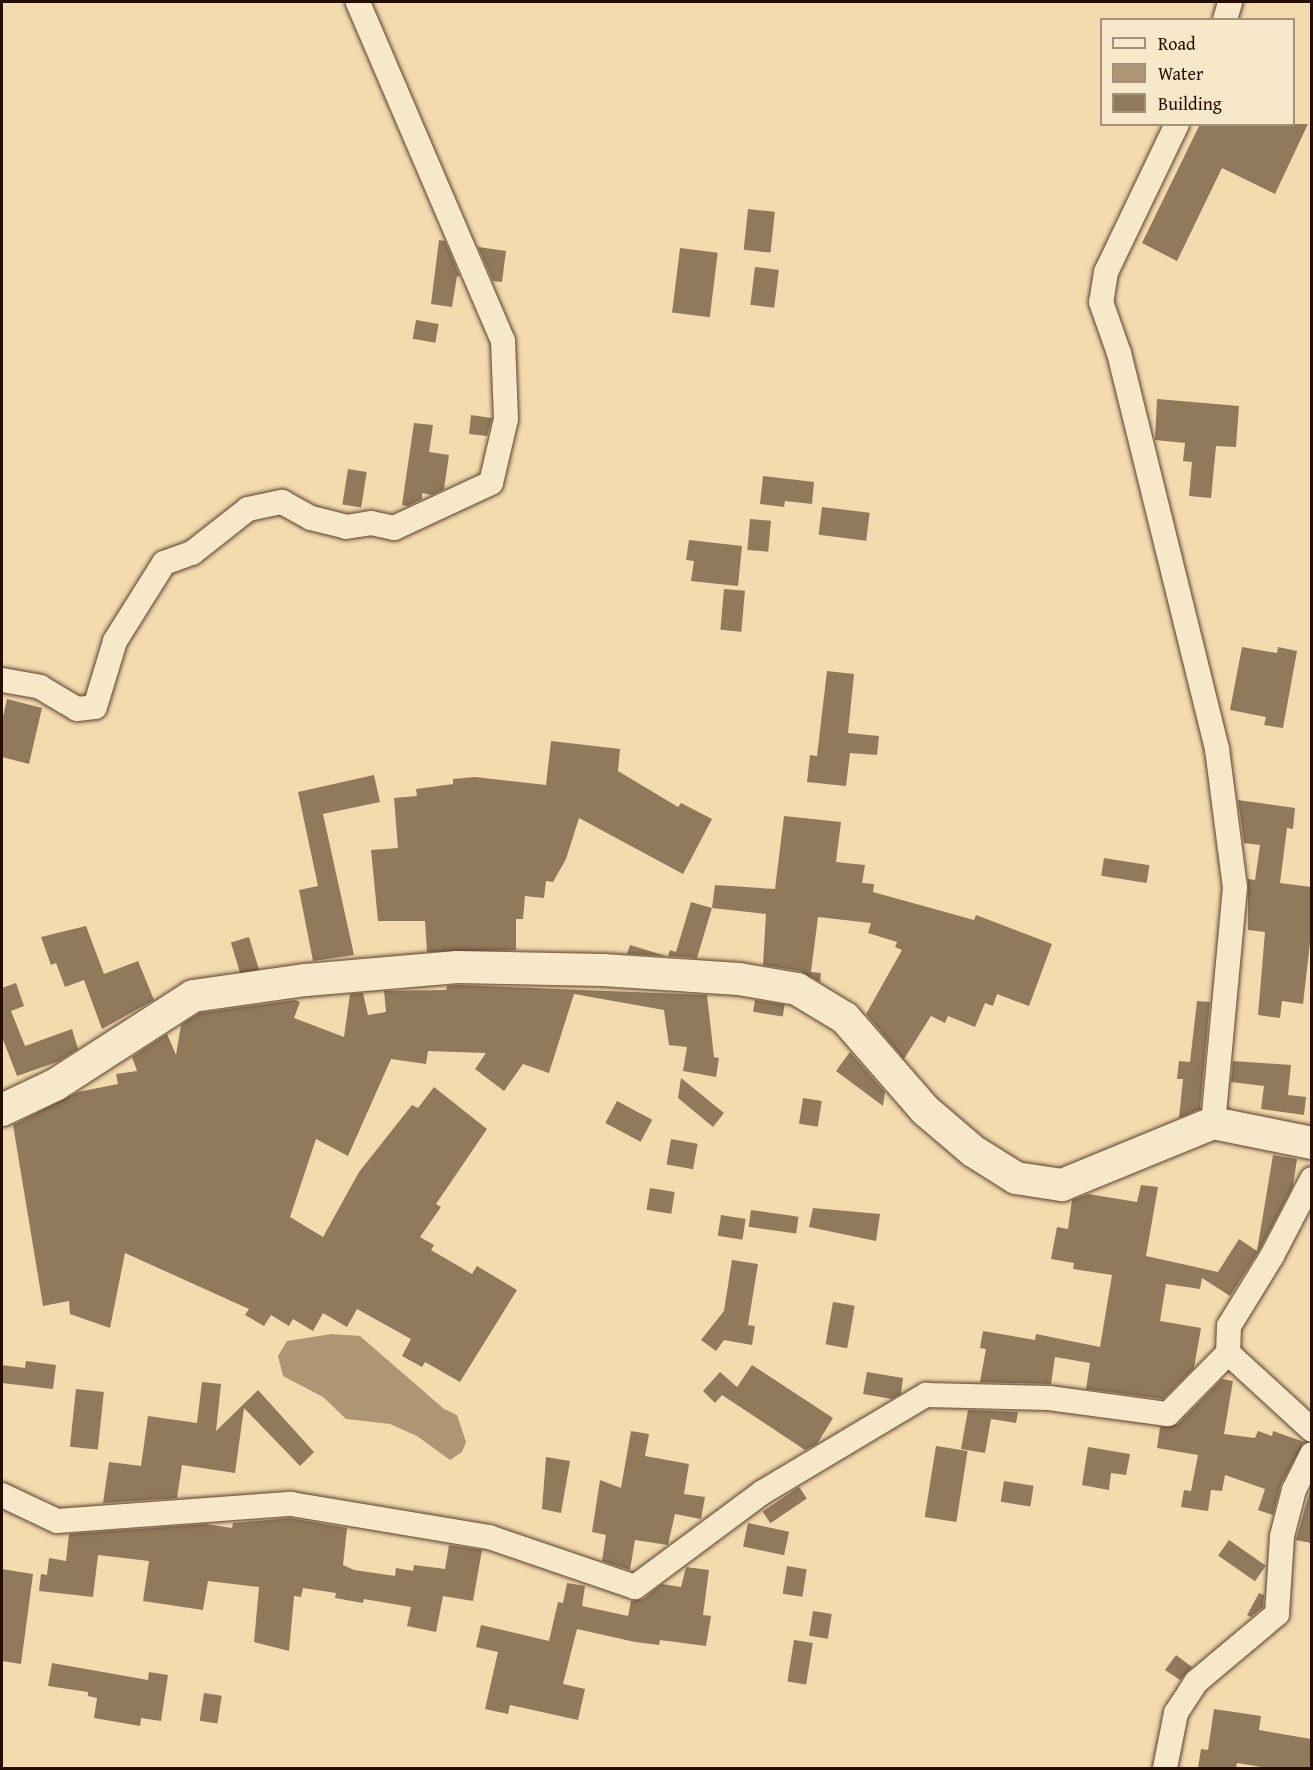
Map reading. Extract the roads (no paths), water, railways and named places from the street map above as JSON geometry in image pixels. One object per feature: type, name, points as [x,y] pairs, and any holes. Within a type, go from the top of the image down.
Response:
[{"type":"street","points":[[2,681],[40,687],[76,709],[95,707],[115,640],[164,563],[192,553],[248,509],[282,502],[311,518],[346,527],[371,523],[394,528],[491,483],[506,420],[503,341],[358,2]]},
{"type":"street","points":[[1226,18],[1230,2]]},
{"type":"street","points":[[1176,126],[1106,272],[1101,302],[1125,376],[1217,749],[1235,887],[1213,1124]]},
{"type":"street","points":[[2,1110],[55,1085],[193,996],[306,980],[457,967],[603,970],[739,980],[796,989],[845,1018],[925,1110],[973,1151],[1016,1178],[1062,1185],[1213,1124],[1311,1143]]},
{"type":"street","points":[[2,1495],[57,1521],[291,1504],[489,1537],[635,1587],[763,1492],[926,1395],[1049,1398],[1168,1414],[1228,1353],[1228,1326],[1272,1256],[1311,1179]]},
{"type":"street","points":[[1228,1353],[1311,1430]]},
{"type":"street","points":[[1165,1768],[1176,1713],[1196,1682],[1277,1614],[1282,1536],[1294,1490],[1311,1454]]},
{"type":"water","points":[[332,1334],[360,1336],[444,1409],[457,1415],[466,1442],[462,1452],[450,1460],[417,1436],[390,1424],[346,1419],[323,1397],[283,1376],[278,1356],[287,1341]]}]
